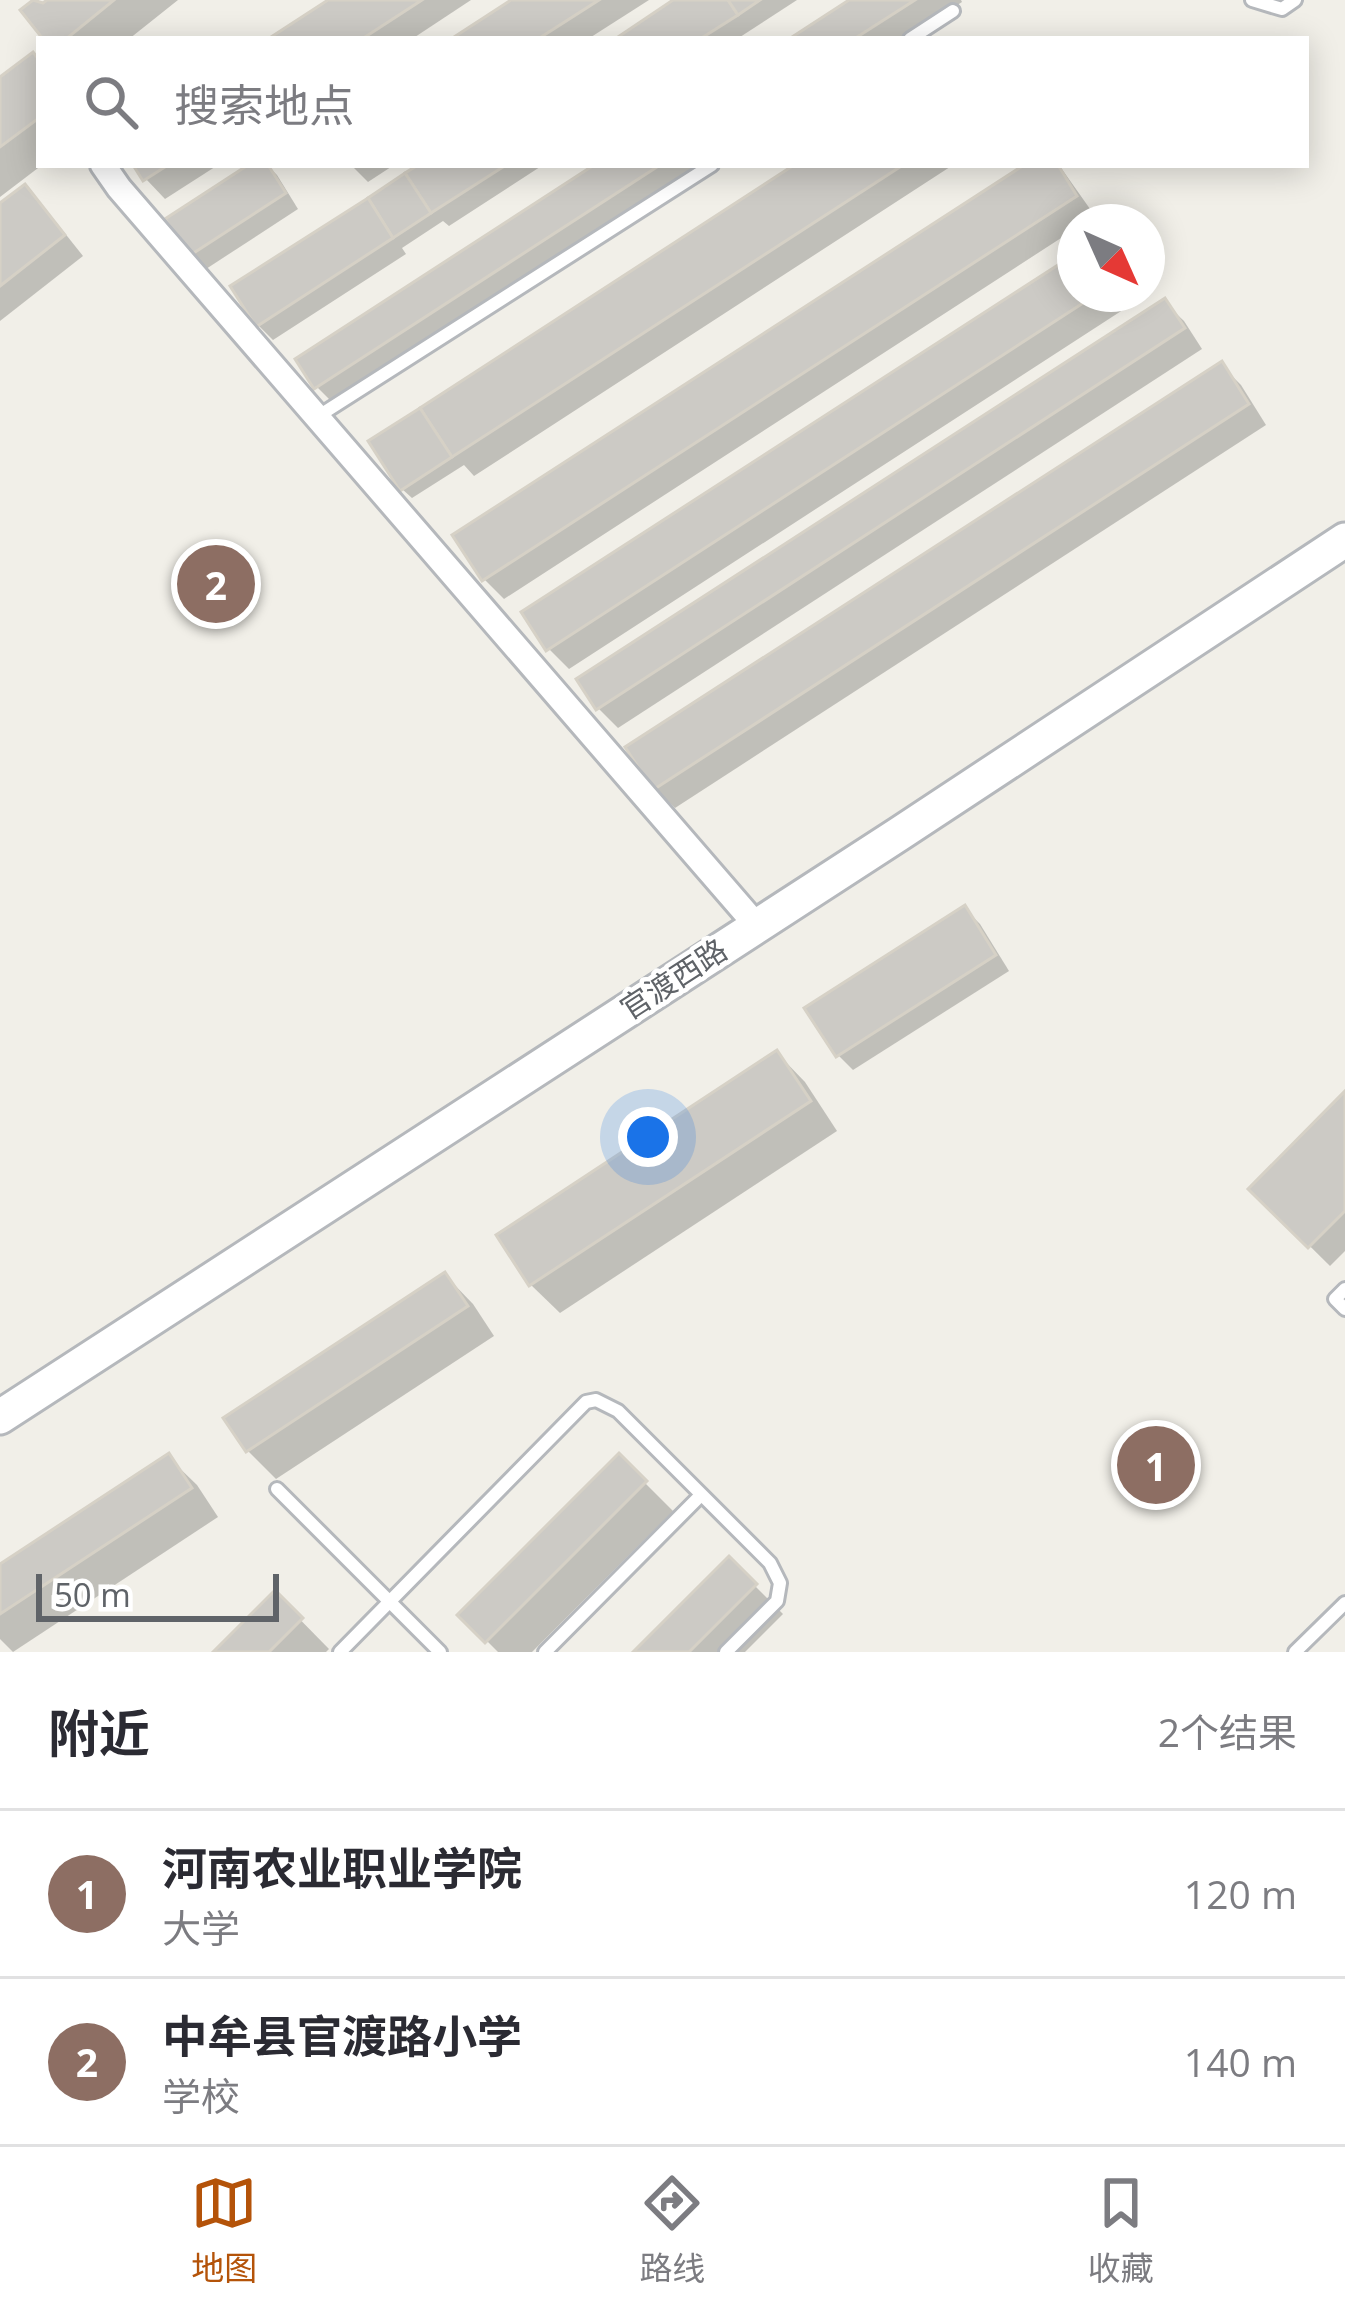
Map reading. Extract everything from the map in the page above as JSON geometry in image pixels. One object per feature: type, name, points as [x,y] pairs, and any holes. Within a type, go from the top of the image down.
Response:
[{"type":"street","points":[[105,168],[757,926]]},
{"type":"street","name":"官渡西路","points":[[0,1417],[1345,540]]},
{"type":"lane","points":[[1252,0],[1282,9],[1294,0]]},
{"type":"lane","points":[[915,36],[953,11]]},
{"type":"lane","points":[[317,417],[707,168]]},
{"type":"lane","points":[[1345,1289],[1335,1299],[1345,1309]]},
{"type":"lane","points":[[340,1652],[586,1402],[596,1400],[617,1412],[770,1563],[781,1583],[777,1601],[726,1652]]},
{"type":"lane","points":[[278,1489],[440,1652]]},
{"type":"lane","points":[[545,1652],[700,1495]]},
{"type":"lane","points":[[1295,1652],[1345,1603]]},
{"type":"building","points":[[33,0],[114,0],[70,36],[41,36],[20,10]]},
{"type":"building","points":[[328,0],[422,0],[367,36],[273,36]]},
{"type":"building","points":[[511,0],[599,0],[543,36],[456,36]]},
{"type":"building","points":[[673,0],[728,0],[738,15],[705,36],[619,36]]},
{"type":"building","points":[[728,0],[760,0],[738,15]]},
{"type":"building","points":[[849,0],[915,0],[859,36],[794,36]]},
{"type":"building","points":[[33,52],[36,56],[36,120],[0,147],[0,77]]},
{"type":"building","points":[[135,168],[163,168],[143,181]]},
{"type":"building","points":[[243,168],[270,168],[286,193],[189,256],[165,219]]},
{"type":"building","points":[[413,168],[501,168],[431,213],[405,173]]},
{"type":"building","points":[[589,168],[655,168],[314,389],[295,359]]},
{"type":"building","points":[[789,168],[898,168],[452,457],[420,408]]},
{"type":"building","points":[[1019,168],[1060,168],[1077,196],[1057,204],[1057,209],[482,581],[452,535]]},
{"type":"building","points":[[405,173],[431,213],[393,238],[368,198]]},
{"type":"building","points":[[25,184],[65,235],[0,286],[0,203]]},
{"type":"building","points":[[368,198],[393,238],[256,327],[230,286]]},
{"type":"building","points":[[1057,266],[1057,312],[1069,312],[546,651],[521,612]]},
{"type":"building","points":[[1165,298],[1185,328],[596,710],[576,679],[1143,312],[1165,312]]},
{"type":"building","points":[[1222,361],[1249,404],[653,790],[625,747]]},
{"type":"building","points":[[420,408],[452,457],[400,491],[368,441]]},
{"type":"building","points":[[965,905],[996,955],[836,1057],[804,1008]]},
{"type":"building","points":[[777,1050],[811,1101],[529,1286],[496,1235]]},
{"type":"building","points":[[1345,1091],[1345,1211],[1308,1248],[1248,1189]]},
{"type":"building","points":[[445,1272],[468,1306],[246,1452],[223,1418]]},
{"type":"building","points":[[169,1453],[192,1488],[0,1614],[0,1564]]},
{"type":"building","points":[[619,1453],[647,1481],[485,1643],[457,1615]]},
{"type":"building","points":[[729,1556],[757,1584],[689,1652],[633,1652]]},
{"type":"building","points":[[275,1590],[303,1618],[269,1652],[213,1652]]},
{"type":"place","name":"中牟县官渡路小学","points":[[216,584]]},
{"type":"place","name":"河南农业职业学院","points":[[1156,1465]]}]
